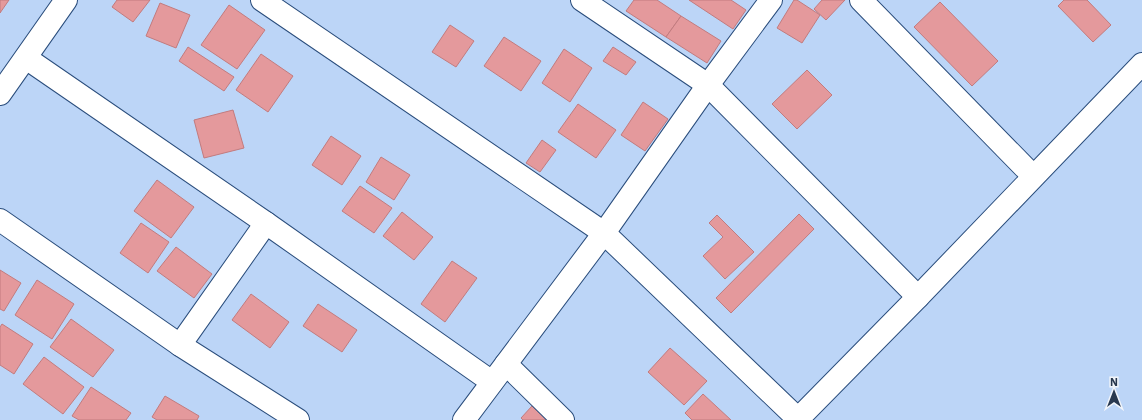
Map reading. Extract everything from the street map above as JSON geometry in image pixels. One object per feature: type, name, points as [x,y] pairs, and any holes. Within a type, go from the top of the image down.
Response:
[{"type":"street","points":[[0,94],[66,0]]},
{"type":"street","points":[[262,0],[604,233],[797,420],[918,297],[1142,64]]},
{"type":"street","points":[[582,0],[708,85],[918,297]]},
{"type":"street","points":[[464,420],[604,233],[708,85],[771,0]]},
{"type":"street","points":[[860,0],[1033,176]]},
{"type":"street","points":[[26,58],[266,223],[492,382]]},
{"type":"street","points":[[0,220],[180,345],[298,420]]},
{"type":"street","points":[[180,345],[266,223]]},
{"type":"street","points":[[506,364],[563,420]]},
{"type":"building","points":[[0,0],[9,0],[0,13]]},
{"type":"building","points":[[117,0],[150,0],[133,22],[112,7]]},
{"type":"building","points":[[634,0],[657,0],[681,16],[666,37],[626,11]]},
{"type":"building","points":[[689,0],[731,0],[746,10],[733,29]]},
{"type":"building","points":[[794,0],[797,0],[820,15],[802,43],[777,28]]},
{"type":"building","points":[[822,0],[845,0],[826,20],[814,9]]},
{"type":"building","points":[[1064,0],[1087,0],[1111,25],[1093,42],[1058,6]]},
{"type":"building","points":[[940,2],[998,61],[972,86],[914,27]]},
{"type":"building","points":[[160,3],[190,15],[176,48],[146,36]]},
{"type":"building","points":[[229,5],[265,30],[237,69],[201,45]]},
{"type":"building","points":[[681,16],[721,41],[707,63],[666,37]]},
{"type":"building","points":[[450,25],[474,41],[456,67],[432,52]]},
{"type":"building","points":[[504,37],[541,61],[521,91],[484,66]]},
{"type":"building","points":[[188,47],[234,77],[224,91],[179,61]]},
{"type":"building","points":[[613,47],[636,62],[626,75],[603,61]]},
{"type":"building","points":[[564,49],[592,68],[570,102],[542,83]]},
{"type":"building","points":[[261,54],[293,76],[268,112],[236,90]]},
{"type":"building","points":[[807,70],[832,95],[797,129],[772,104]]},
{"type":"building","points":[[643,102],[668,119],[645,151],[621,135]]},
{"type":"building","points":[[578,104],[616,130],[596,158],[558,132]]},
{"type":"building","points":[[233,110],[244,148],[204,158],[194,120]]},
{"type":"building","points":[[331,136],[361,156],[342,185],[312,165]]},
{"type":"building","points":[[542,140],[556,150],[540,172],[526,163]]},
{"type":"building","points":[[381,157],[410,175],[394,200],[366,182]]},
{"type":"building","points":[[157,180],[194,207],[171,238],[134,211]]},
{"type":"building","points":[[360,186],[392,208],[374,233],[342,211]]},
{"type":"building","points":[[402,212],[433,237],[414,260],[383,236]]},
{"type":"building","points":[[799,214],[814,229],[731,313],[716,298]]},
{"type":"building","points":[[717,215],[754,252],[725,279],[703,256],[723,237],[709,223]]},
{"type":"building","points":[[141,223],[169,242],[148,273],[120,253]]},
{"type":"building","points":[[176,247],[212,274],[194,298],[157,271]]},
{"type":"building","points":[[452,261],[477,278],[445,322],[421,304]]},
{"type":"building","points":[[0,270],[21,283],[4,311],[0,309]]},
{"type":"building","points":[[37,280],[74,304],[52,339],[15,315]]},
{"type":"building","points":[[251,294],[289,322],[270,348],[232,320]]},
{"type":"building","points":[[318,304],[357,330],[342,352],[303,326]]},
{"type":"building","points":[[71,319],[114,350],[93,377],[50,347]]},
{"type":"building","points":[[2,324],[33,344],[14,374],[0,365],[0,327]]},
{"type":"building","points":[[670,348],[707,381],[684,405],[648,372]]},
{"type":"building","points":[[44,357],[84,387],[63,414],[23,384]]},
{"type":"building","points":[[91,387],[131,413],[126,420],[79,420],[72,416]]},
{"type":"building","points":[[703,394],[731,420],[692,420],[685,413]]},
{"type":"building","points":[[165,396],[199,416],[197,420],[157,420],[152,417]]},
{"type":"building","points":[[532,406],[548,420],[523,420],[521,418]]}]
